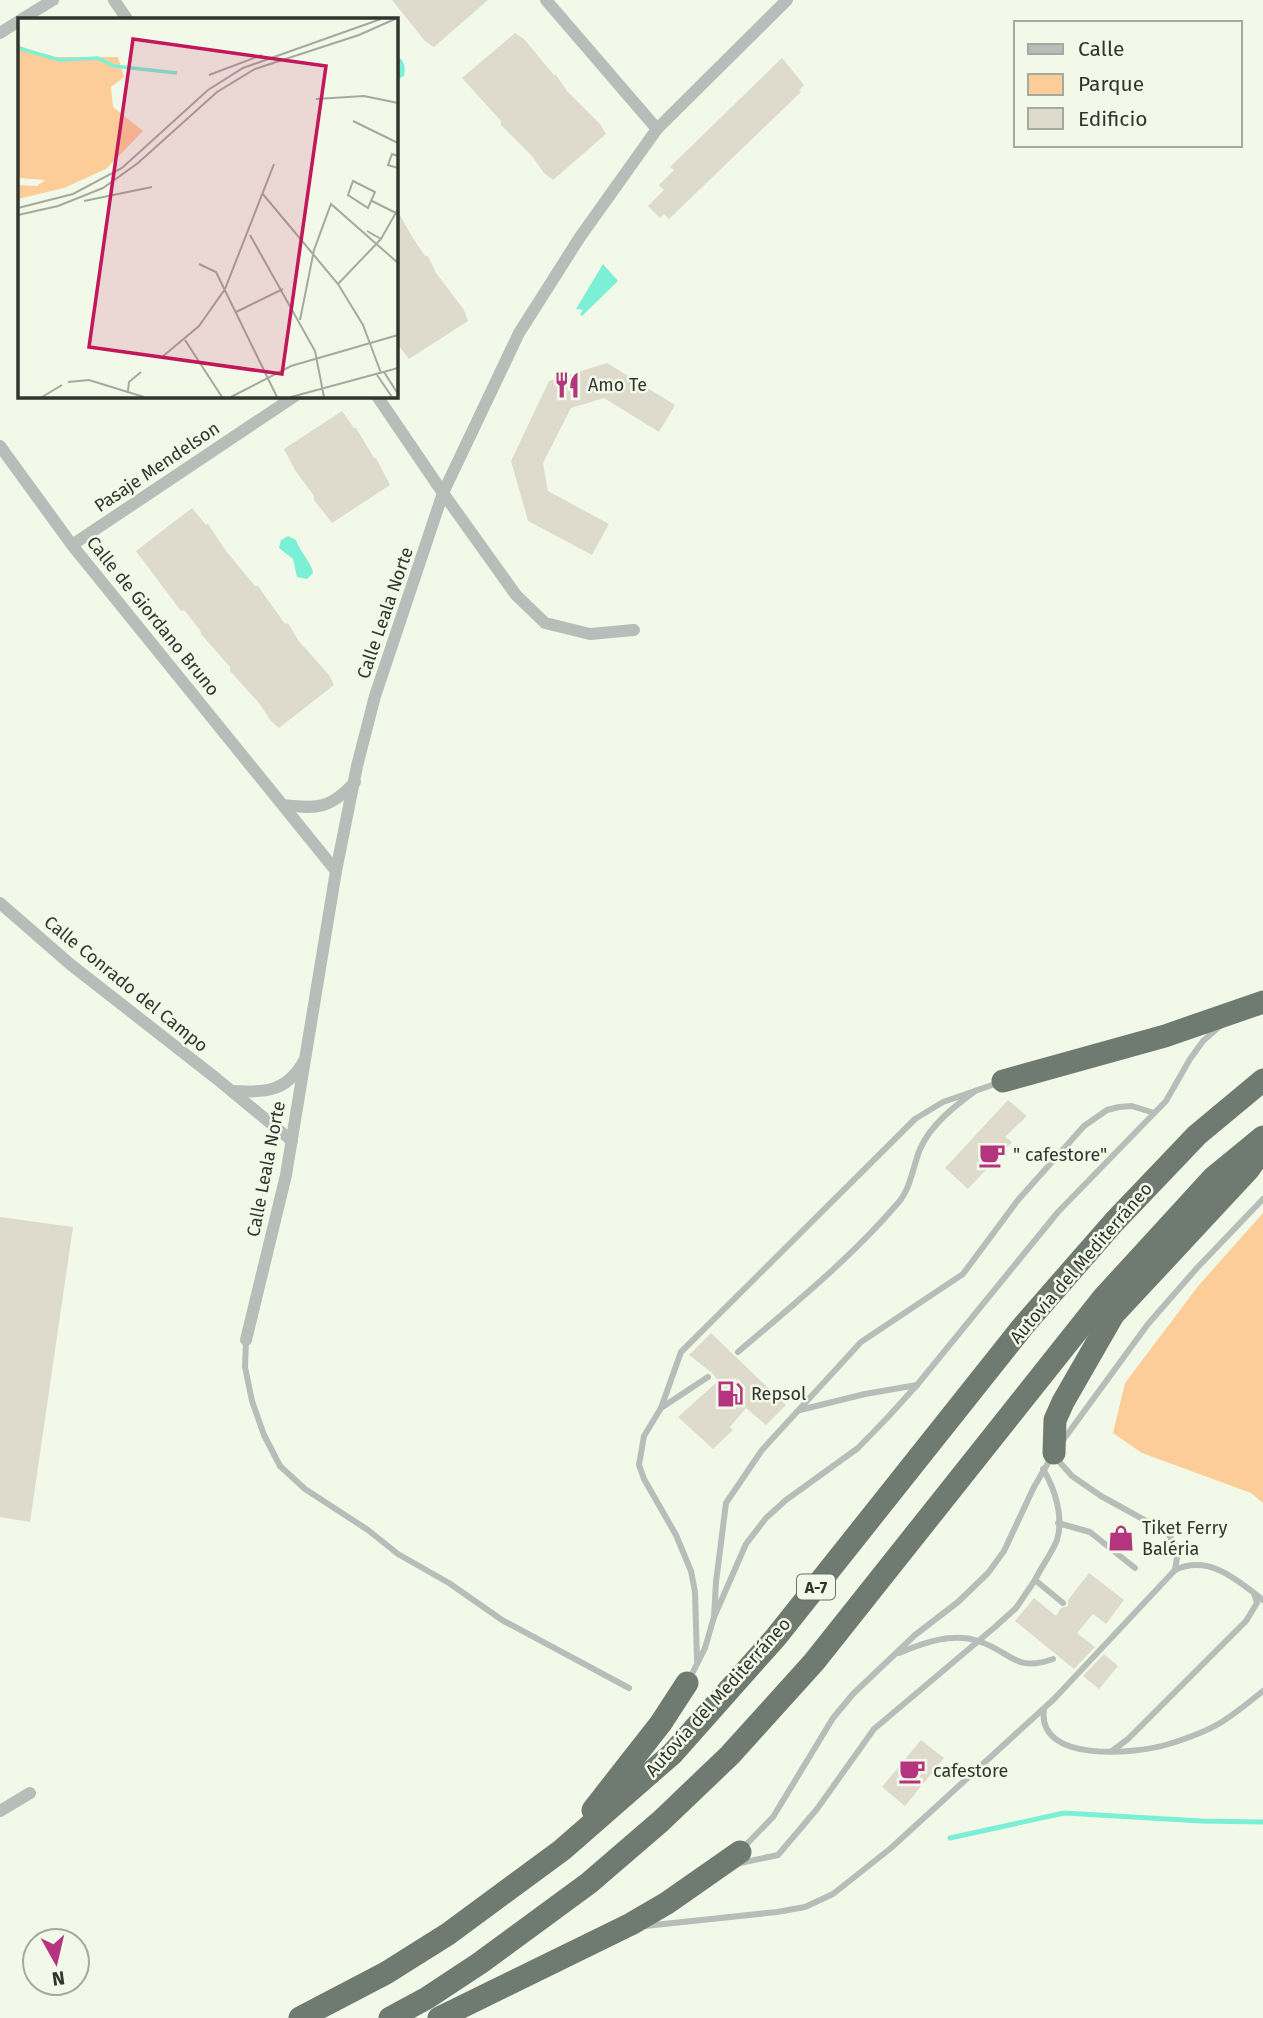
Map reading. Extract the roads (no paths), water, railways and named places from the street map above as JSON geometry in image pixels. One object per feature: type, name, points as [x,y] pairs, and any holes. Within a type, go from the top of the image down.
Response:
[{"type":"highway","points":[[1003,1081],[1165,1036],[1255,1005]]},
{"type":"highway","name":"Autovía del Mediterráneo","points":[[300,2018],[386,1973],[438,1941],[562,1850],[672,1754],[776,1637],[1024,1325],[1114,1222],[1197,1135],[1263,1080]]},
{"type":"highway","name":"A-7","points":[[390,2018],[427,1998],[480,1963],[589,1883],[661,1821],[730,1755],[814,1662],[1104,1297],[1213,1178],[1263,1136]]},
{"type":"highway","points":[[1049,1461],[1055,1420],[1113,1315],[1248,1170],[1263,1149]]},
{"type":"highway","points":[[562,1850],[661,1723],[692,1673]]},
{"type":"highway","points":[[439,2018],[611,1934],[667,1903],[740,1852]]},
{"type":"street","points":[[24,18],[53,0]]},
{"type":"street","points":[[114,0],[126,18]]},
{"type":"street","points":[[546,0],[657,129]]},
{"type":"street","name":"Calle Leala Norte","points":[[246,1340],[286,1175],[336,871],[355,781],[375,696],[443,493],[519,333],[580,237],[657,129],[787,0]]},
{"type":"street","points":[[0,33],[18,22]]},
{"type":"street","name":"Pasaje Mendelson","points":[[72,545],[294,397]]},
{"type":"street","points":[[378,397],[516,595],[545,623],[590,634],[634,630]]},
{"type":"street","name":"Calle de Giordano Bruno","points":[[0,446],[72,545],[336,871]]},
{"type":"street","points":[[283,805],[314,808],[324,806],[344,793],[355,781]]},
{"type":"street","name":"Calle Conrado del Campo","points":[[0,903],[71,964],[292,1141]]},
{"type":"street","points":[[232,1091],[258,1093],[281,1086],[300,1068],[305,1057]]},
{"type":"street","points":[[0,1811],[30,1793]]},
{"type":"lane","points":[[692,1673],[746,1544],[766,1518],[786,1500],[858,1448],[917,1385],[1058,1212],[1173,1092],[1203,1041],[1219,1026],[1255,1005]]},
{"type":"lane","points":[[692,1673],[695,1592],[691,1571],[676,1535],[643,1479],[639,1465],[644,1436],[661,1408],[681,1352],[915,1119],[943,1101],[1003,1081]]},
{"type":"lane","points":[[738,1352],[842,1264],[901,1200],[921,1146],[936,1125],[977,1090]]},
{"type":"lane","points":[[714,1617],[726,1503],[762,1450],[861,1342],[963,1274],[1018,1200],[1084,1126],[1107,1110],[1119,1107],[1132,1106],[1154,1113]]},
{"type":"lane","points":[[740,1852],[773,1817],[833,1718],[869,1677],[988,1573],[1004,1551],[1049,1461],[1147,1324],[1263,1199]]},
{"type":"lane","points":[[246,1340],[245,1367],[252,1401],[264,1435],[280,1466],[305,1489],[368,1530],[398,1554],[502,1620],[629,1688]]},
{"type":"lane","points":[[661,1408],[708,1377]]},
{"type":"lane","points":[[800,1410],[917,1385]]},
{"type":"lane","points":[[711,1873],[737,1864],[778,1856],[817,1809],[874,1729],[1016,1608],[1057,1539],[1059,1510],[1049,1479],[1049,1461]]},
{"type":"lane","points":[[1049,1461],[1062,1466],[1101,1496],[1168,1533],[1178,1551],[1175,1570]]},
{"type":"lane","points":[[1058,1523],[1090,1532],[1135,1568]]},
{"type":"lane","points":[[611,1934],[663,1923],[778,1912],[805,1907],[833,1894],[891,1847],[1045,1708],[1175,1570],[1187,1564],[1209,1565],[1235,1577],[1263,1600]]},
{"type":"lane","points":[[1035,1580],[1063,1603]]},
{"type":"lane","points":[[1112,1751],[1128,1739],[1246,1622],[1257,1603],[1254,1593]]},
{"type":"lane","points":[[891,1657],[944,1638],[960,1637],[978,1641],[1020,1662],[1034,1665],[1053,1659]]},
{"type":"lane","points":[[1045,1708],[1043,1718],[1047,1731],[1057,1741],[1073,1748],[1112,1751],[1168,1745],[1181,1740],[1219,1724],[1263,1691]]},
{"type":"water","points":[[397,56],[403,61],[404,76],[397,80]]},
{"type":"water","points":[[603,264],[618,281],[582,316],[580,314],[583,310],[576,309]]},
{"type":"water","points":[[288,536],[296,540],[311,566],[313,573],[307,579],[297,577],[293,559],[279,548],[281,540]]},
{"type":"waterway","points":[[950,1838],[1064,1813],[1263,1822]]},
{"type":"place","name":"Amo Te","points":[[567,385]]},
{"type":"place","name":"\" cafestore\"","points":[[992,1155]]},
{"type":"place","name":"Repsol","points":[[730,1394]]},
{"type":"place","name":"Tiket Ferry Baléria","points":[[1121,1538]]},
{"type":"place","name":"cafestore","points":[[912,1771]]}]
